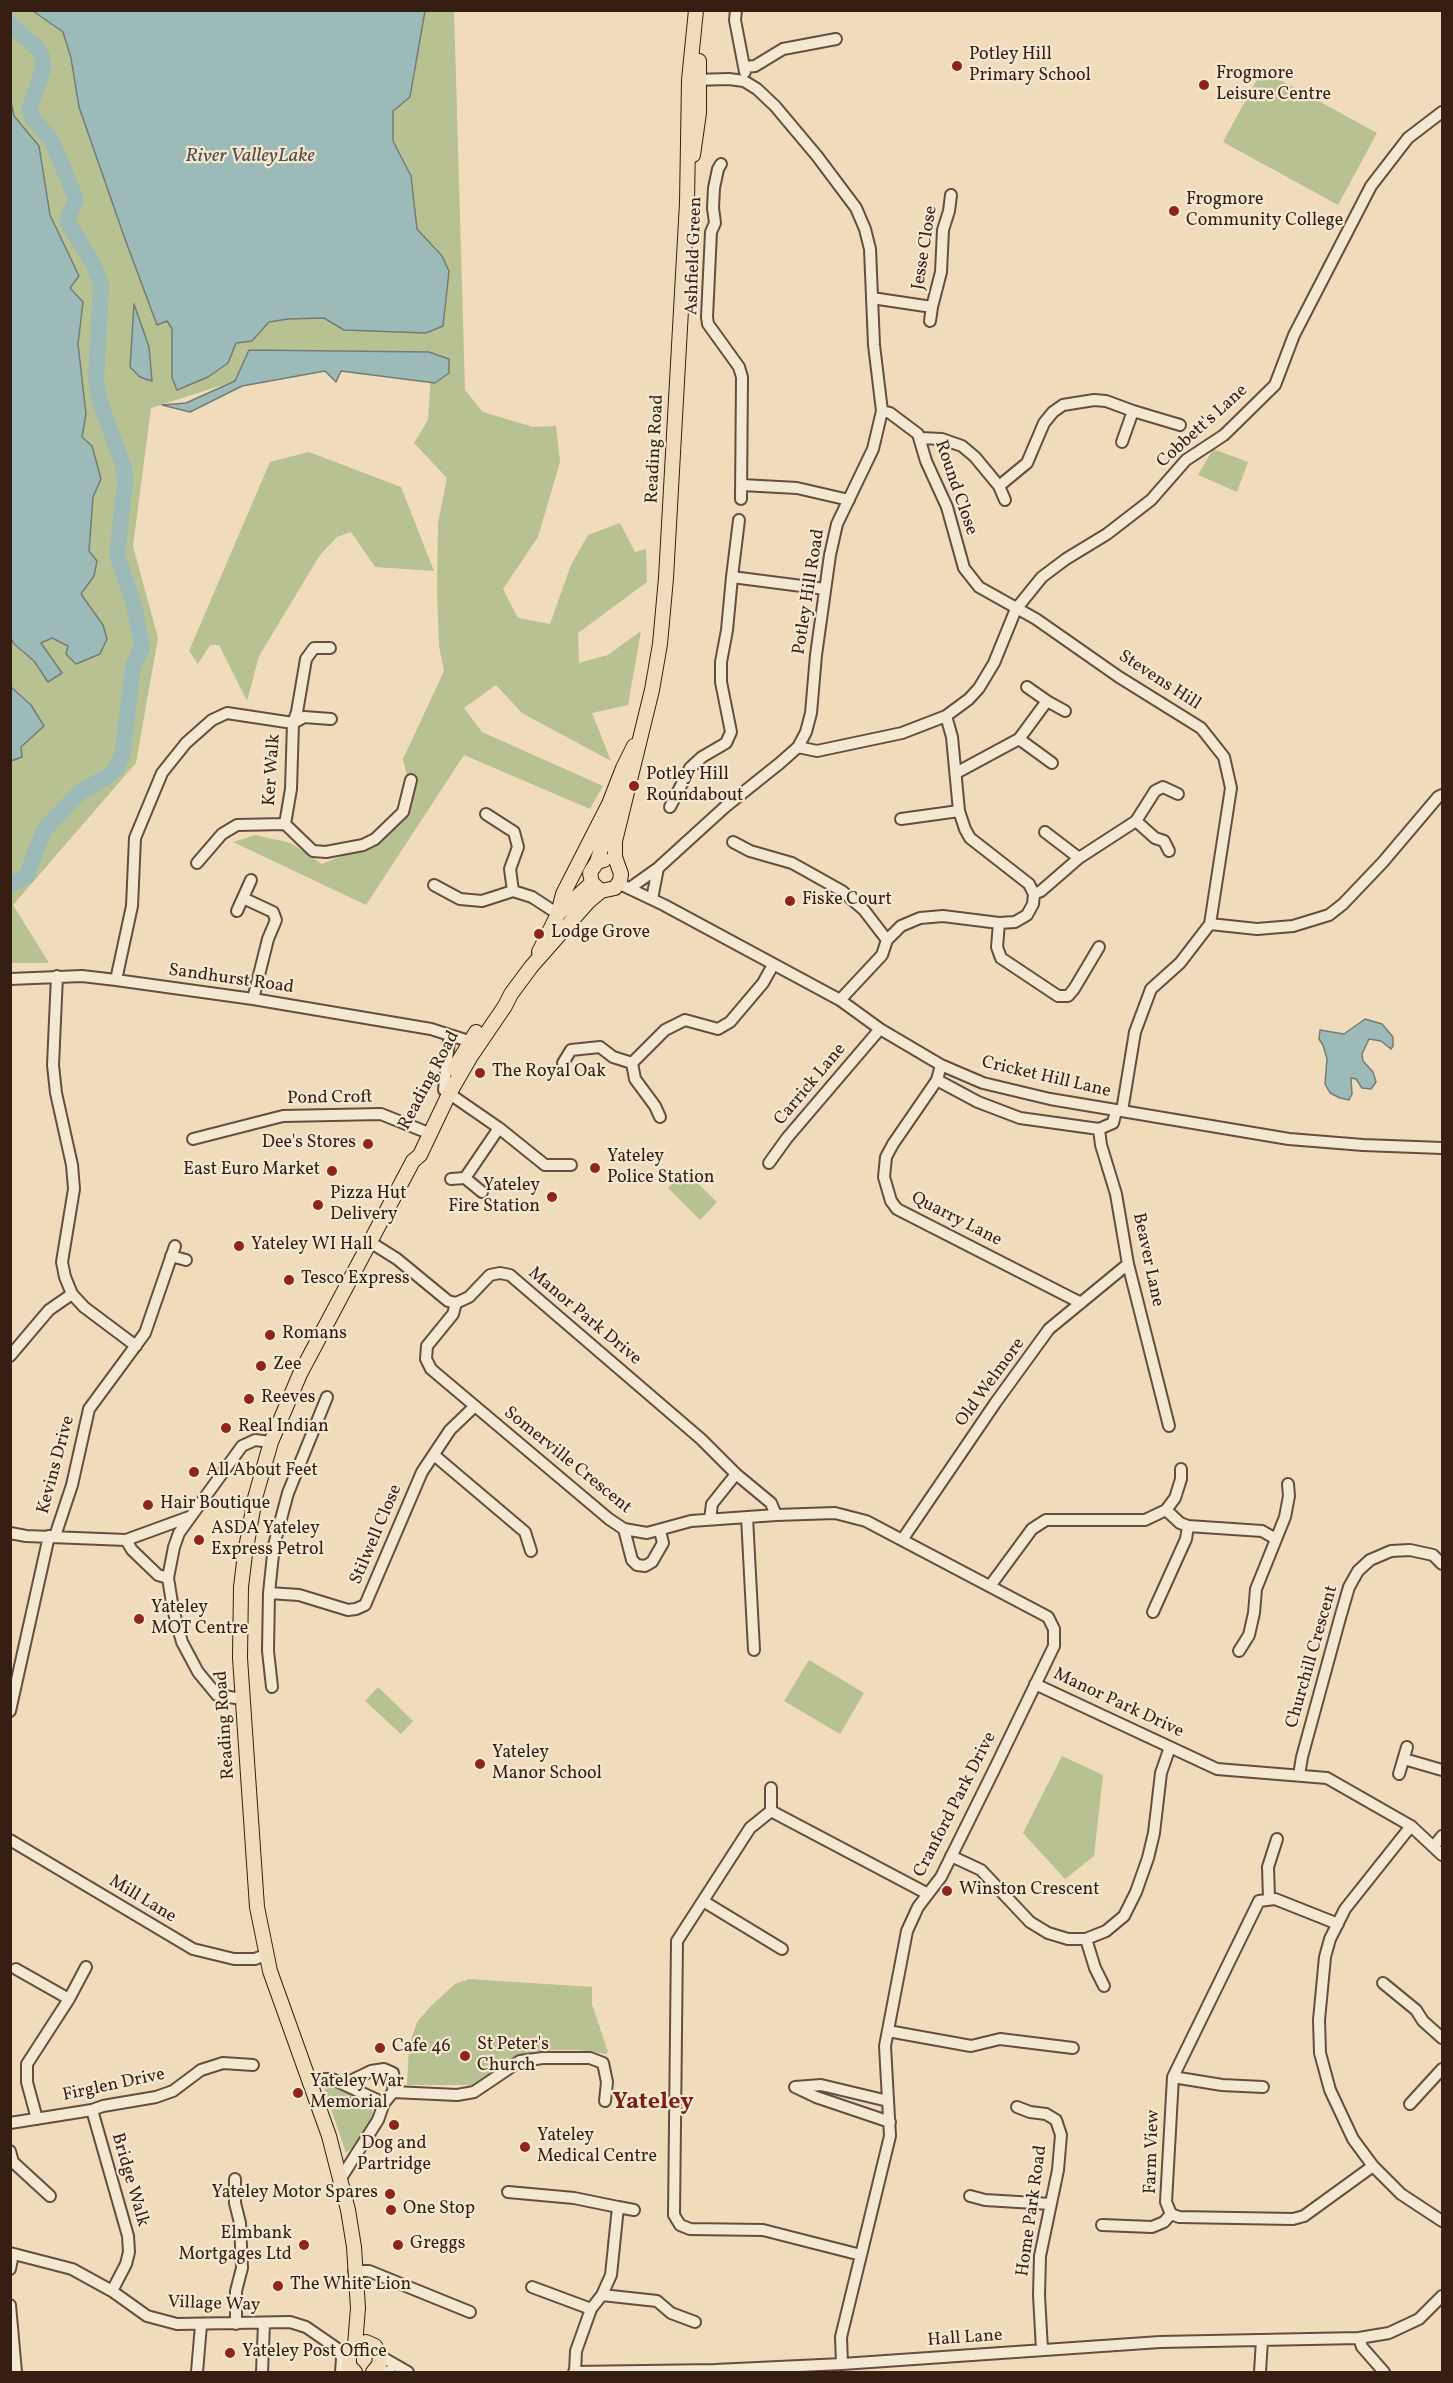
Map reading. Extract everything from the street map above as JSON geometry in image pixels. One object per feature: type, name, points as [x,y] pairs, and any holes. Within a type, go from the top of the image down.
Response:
[{"type":"main road","name":"Reading Road","points":[[558,914],[596,887],[612,890],[624,886],[615,857],[617,830],[645,726],[660,644],[666,578],[689,172],[687,136],[694,80],[698,10]]},
{"type":"main road","name":"Reading Road","points":[[531,967],[558,914],[563,894],[609,804],[622,768],[645,726]]},
{"type":"main road","name":"Reading Road","points":[[596,887],[590,873],[597,862],[620,791],[622,768]]},
{"type":"main road","points":[[597,862],[610,860],[617,866]]},
{"type":"main road","name":"Reading Road","points":[[348,2360],[357,2308],[353,2239],[329,2136],[265,1955],[257,1907],[239,1633],[245,1554],[255,1498],[272,1442],[304,1364],[413,1161],[413,1153],[427,1132],[471,1048],[506,1006],[511,994],[531,967],[582,909],[596,887]]},
{"type":"main road","name":"Reading Road","points":[[357,2308],[370,2343],[378,2351],[378,2369]]},
{"type":"main road","points":[[348,2360],[362,2342],[370,2343]]},
{"type":"street","points":[[694,80],[744,81],[745,66],[735,20],[736,10]]},
{"type":"street","points":[[745,66],[755,66],[783,49],[836,39]]},
{"type":"street","name":"Potley Hill Road","points":[[624,886],[658,868],[725,807],[798,747],[806,732],[811,713],[816,655],[837,524],[873,449],[882,411],[874,345],[870,249],[865,229],[856,208],[817,156],[775,106],[757,89],[744,81]]},
{"type":"street","name":"Cobbett's Lane","points":[[1016,609],[1042,577],[1107,534],[1151,500],[1186,460],[1224,435],[1275,385],[1294,335],[1371,186],[1408,138],[1443,112]]},
{"type":"street","name":"Ashfield Green","points":[[721,164],[714,188],[715,223],[711,232],[707,317],[708,324],[740,367],[742,377],[741,499]]},
{"type":"street","name":"Jesse Close","points":[[930,321],[940,272],[943,230],[950,211],[951,195]]},
{"type":"street","name":"Jesse Close","points":[[872,298],[932,307]]},
{"type":"street","points":[[999,486],[1027,462],[1044,423],[1053,411],[1063,405],[1106,400],[1180,425]]},
{"type":"street","name":"Round Close","points":[[882,411],[890,413],[918,434],[926,461],[947,507],[964,568],[979,586],[1016,609]]},
{"type":"street","points":[[1122,442],[1133,411]]},
{"type":"street","points":[[920,438],[942,439],[962,446],[975,456],[999,486],[1005,501]]},
{"type":"street","points":[[742,484],[797,488],[849,500]]},
{"type":"street","points":[[670,807],[690,768],[702,757],[726,742],[731,732],[721,682],[721,662],[727,630],[739,520]]},
{"type":"street","points":[[732,577],[825,590]]},
{"type":"street","points":[[798,747],[817,751],[857,743],[902,733],[946,716],[979,688],[994,663],[1016,609]]},
{"type":"street","name":"Stevens Hill","points":[[1016,609],[1036,619],[1119,676],[1201,728],[1224,756],[1231,788],[1210,924],[1180,963],[1151,989],[1136,1032],[1119,1111]]},
{"type":"street","name":"Ker Walk","points":[[330,648],[314,648],[306,659],[293,723],[291,789],[285,824],[312,851],[326,852],[363,845],[375,839],[403,812],[411,780]]},
{"type":"street","points":[[1027,687],[1065,711]]},
{"type":"street","points":[[956,773],[1019,739],[1047,701]]},
{"type":"street","points":[[116,980],[132,906],[135,838],[162,773],[186,743],[212,720],[227,712],[293,723],[304,717],[331,719]]},
{"type":"street","points":[[840,1000],[882,955],[887,940],[901,926],[920,918],[943,916],[999,923],[1015,922],[1027,915],[1033,904],[1034,894],[1029,884],[970,838],[959,811],[952,736],[946,716]]},
{"type":"street","points":[[1019,739],[1052,763]]},
{"type":"street","points":[[1034,894],[1041,891],[1079,858],[1136,821],[1155,791],[1163,787],[1178,794]]},
{"type":"street","points":[[1210,924],[1257,929],[1293,926],[1329,915],[1343,904],[1383,862],[1438,797],[1443,795]]},
{"type":"street","points":[[901,819],[959,811]]},
{"type":"street","points":[[486,814],[514,832],[518,847],[510,869],[513,891]]},
{"type":"street","points":[[1136,821],[1155,838],[1164,841],[1169,851]]},
{"type":"street","points":[[197,863],[222,834],[237,825],[285,824]]},
{"type":"street","points":[[1045,832],[1079,858]]},
{"type":"street","points":[[733,842],[750,851],[792,863],[842,891],[864,910],[887,940]]},
{"type":"street","points":[[652,899],[658,868]]},
{"type":"street","points":[[237,911],[251,880]]},
{"type":"street","points":[[434,885],[460,899],[482,901],[513,891],[532,897],[558,914]]},
{"type":"street","name":"Cricket Hill Lane","points":[[624,886],[840,1000],[880,1029],[941,1065],[983,1083],[1050,1099],[1289,1139],[1443,1148]]},
{"type":"street","points":[[243,898],[273,912],[276,920],[268,939],[253,999]]},
{"type":"street","points":[[999,923],[997,947],[1001,958],[1058,996],[1068,996],[1074,989],[1099,947]]},
{"type":"street","points":[[632,1063],[665,1030],[685,1020],[718,1029],[730,1022],[764,983],[773,965]]},
{"type":"street","points":[[57,976],[53,1065],[56,1093],[72,1165],[74,1189],[62,1262],[65,1278],[72,1294],[84,1307],[136,1346]]},
{"type":"street","name":"Sandhurst Road","points":[[10,979],[82,976],[253,999],[431,1029],[471,1048]]},
{"type":"street","name":"Carrick Lane","points":[[769,1163],[787,1138],[880,1029]]},
{"type":"street","points":[[447,1037],[446,1092],[499,1128],[545,1165],[571,1165]]},
{"type":"street","points":[[563,1063],[571,1050],[600,1047],[613,1057],[632,1063]]},
{"type":"street","points":[[632,1063],[635,1079],[655,1106],[660,1117]]},
{"type":"street","name":"Quarry Lane","points":[[941,1065],[937,1080],[892,1144],[886,1158],[884,1177],[891,1201],[897,1209],[1081,1303]]},
{"type":"street","name":"Cricket Hill Lane","points":[[937,1080],[971,1099],[1020,1118],[1099,1129]]},
{"type":"street","points":[[1099,1129],[1113,1123],[1119,1111]]},
{"type":"street","name":"Pond Croft","points":[[193,1139],[283,1116],[381,1114],[427,1132]]},
{"type":"street","points":[[465,1178],[499,1128]]},
{"type":"street","name":"Beaver Lane","points":[[1099,1129],[1101,1146],[1116,1194],[1128,1264],[1169,1426]]},
{"type":"street","points":[[451,1179],[465,1178],[482,1192]]},
{"type":"street","points":[[370,1242],[397,1259],[448,1301],[456,1303]]},
{"type":"street","name":"Kevins Drive","points":[[10,1711],[52,1536],[72,1485],[89,1409],[145,1333],[173,1251],[186,1260]]},
{"type":"street","name":"Old Welmore","points":[[902,1540],[1049,1329],[1128,1264]]},
{"type":"street","name":"Manor Park Drive","points":[[456,1303],[469,1297],[490,1275],[500,1273],[510,1275],[701,1439],[736,1474],[771,1503],[776,1515],[835,1514],[866,1521],[1048,1617],[1054,1629],[1054,1646],[1035,1684],[1217,1769],[1327,1778],[1411,1826],[1443,1855]]},
{"type":"street","points":[[10,1356],[49,1310],[72,1294]]},
{"type":"street","name":"Somerville Crescent","points":[[456,1303],[453,1314],[428,1346],[426,1359],[431,1370],[609,1519],[624,1529],[647,1533],[691,1521],[776,1515]]},
{"type":"street","points":[[272,1687],[268,1651],[269,1593],[273,1553],[280,1519],[327,1397]]},
{"type":"street","name":"Stilwell Close","points":[[269,1593],[299,1594],[348,1610],[356,1610],[365,1605],[422,1472],[450,1430],[475,1406]]},
{"type":"street","points":[[242,1699],[217,1695],[198,1672],[182,1642],[168,1578],[179,1533],[242,1446],[255,1440],[272,1442]]},
{"type":"street","points":[[434,1455],[525,1532],[531,1551]]},
{"type":"street","points":[[990,1586],[1032,1529],[1046,1520],[1145,1520],[1166,1510],[1178,1490],[1180,1469]]},
{"type":"street","points":[[710,1519],[712,1504],[736,1474]]},
{"type":"street","points":[[1239,1651],[1248,1635],[1254,1613],[1256,1589],[1285,1517],[1289,1496],[1288,1484]]},
{"type":"street","points":[[1166,1510],[1180,1523],[1188,1526],[1262,1531],[1276,1539]]},
{"type":"street","points":[[10,1533],[126,1540],[189,1517]]},
{"type":"street","points":[[747,1517],[754,1650]]},
{"type":"street","points":[[1153,1612],[1186,1539],[1188,1526]]},
{"type":"street","points":[[624,1529],[632,1560],[645,1566],[652,1562],[663,1543],[660,1531]]},
{"type":"street","points":[[126,1540],[132,1550],[158,1575],[168,1578]]},
{"type":"street","name":"Churchill Crescent","points":[[1299,1775],[1340,1618],[1349,1587],[1358,1571],[1370,1560],[1391,1551],[1410,1550],[1433,1555],[1443,1564]]},
{"type":"street","name":"Cranford Park Drive","points":[[842,2364],[841,2337],[890,2136],[885,2046],[907,1931],[918,1907],[941,1877],[1035,1684]]},
{"type":"street","points":[[951,1856],[981,1870],[1030,1922],[1048,1933],[1068,1939],[1086,1939],[1106,1931],[1124,1916],[1136,1892],[1148,1858],[1154,1833],[1161,1773],[1170,1747]]},
{"type":"street","points":[[1399,1774],[1407,1747]]},
{"type":"street","points":[[1404,1759],[1443,1770]]},
{"type":"street","points":[[771,1788],[771,1811]]},
{"type":"street","points":[[771,1811],[928,1894]]},
{"type":"street","points":[[771,1811],[750,1828],[677,1941],[674,2215],[680,2224],[690,2229],[764,2230],[861,2255]]},
{"type":"street","points":[[1411,1826],[1346,1910],[1338,1924],[1325,1957],[1319,2020],[1320,2053],[1339,2113],[1353,2139],[1373,2166],[1401,2194],[1443,2221]]},
{"type":"street","points":[[1434,1846],[1443,1836]]},
{"type":"street","points":[[1277,1839],[1268,1867],[1269,1898],[1338,1924]]},
{"type":"street","name":"Mill Lane","points":[[10,1840],[193,1949],[234,1959],[255,1959],[265,1955]]},
{"type":"street","name":"Farm View","points":[[1269,1898],[1259,1901],[1173,2077],[1166,2202],[1172,2214],[1179,2217],[1293,2219],[1304,2216],[1373,2166]]},
{"type":"street","points":[[703,1901],[782,1948]]},
{"type":"street","points":[[1086,1939],[1095,1968],[1104,1986]]},
{"type":"street","points":[[36,2119],[27,2082],[27,2064],[86,1967]]},
{"type":"street","points":[[16,1969],[69,1998]]},
{"type":"street","points":[[1383,1983],[1416,2010],[1423,2021],[1443,2038]]},
{"type":"street","points":[[888,2031],[970,2046],[1000,2039],[1073,2048]]},
{"type":"street","points":[[393,2092],[457,2095],[474,2092],[520,2061],[543,2058],[590,2058],[603,2063],[607,2082],[605,2101]]},
{"type":"street","name":"Firglen Drive","points":[[10,2123],[92,2110],[173,2091],[201,2070],[223,2063],[253,2065]]},
{"type":"street","points":[[340,2178],[378,2120],[384,2103],[393,2092],[394,2079],[393,2073],[384,2068],[371,2071],[344,2084]]},
{"type":"street","points":[[1410,2104],[1443,2069]]},
{"type":"street","points":[[1173,2077],[1231,2086],[1263,2087]]},
{"type":"street","points":[[309,2079],[332,2079],[384,2103]]},
{"type":"street","points":[[888,2101],[821,2085],[795,2086],[816,2097],[890,2122]]},
{"type":"street","name":"Home Park Road","points":[[1017,2107],[1030,2112],[1046,2114],[1056,2120],[1060,2135],[1058,2170],[1040,2256],[1039,2295],[1042,2350]]},
{"type":"street","name":"Bridge Walk","points":[[92,2110],[128,2236],[129,2252],[126,2264],[112,2291]]},
{"type":"street","points":[[10,2151],[13,2162],[50,2196]]},
{"type":"street","points":[[235,2179],[242,2268],[236,2291],[236,2324]]},
{"type":"street","points":[[508,2192],[574,2198],[634,2210]]},
{"type":"street","points":[[970,2196],[985,2200],[1051,2204]]},
{"type":"street","points":[[575,2372],[576,2351],[591,2309],[602,2295],[611,2275],[618,2207]]},
{"type":"street","points":[[1102,2225],[1152,2227],[1164,2222],[1172,2214]]},
{"type":"street","points":[[10,2269],[12,2253]]},
{"type":"street","name":"Village Way","points":[[12,2253],[72,2269],[112,2291],[147,2316],[177,2324],[290,2322],[306,2327],[321,2337],[337,2340],[348,2360]]},
{"type":"street","points":[[354,2271],[369,2271],[470,2312]]},
{"type":"street","points":[[532,2287],[591,2309]]},
{"type":"street","points":[[602,2295],[657,2301],[671,2313],[695,2322]]},
{"type":"street","name":"Hall Lane","points":[[575,2372],[842,2364],[878,2367],[1042,2350],[1160,2342],[1359,2338],[1389,2333],[1419,2319],[1443,2296]]},
{"type":"street","points":[[10,2306],[16,2373]]},
{"type":"street","points":[[262,2373],[264,2324]]},
{"type":"street","points":[[197,2373],[201,2325]]},
{"type":"street","points":[[1359,2338],[1362,2347],[1384,2373]]},
{"type":"street","points":[[1260,2373],[1262,2340]]},
{"type":"street","points":[[378,2369],[408,2373]]},
{"type":"green space","points":[[11,11],[33,11],[63,32],[71,58],[79,107],[125,239],[157,325],[167,321],[172,329],[172,378],[236,343],[252,341],[269,322],[288,319],[444,316],[448,271],[442,256],[417,229],[411,176],[393,141],[393,111],[411,97],[425,11],[454,11],[465,390],[483,412],[533,427],[556,426],[560,462],[538,537],[503,589],[518,618],[550,624],[571,565],[588,535],[620,523],[635,552],[646,549],[647,582],[578,633],[579,663],[608,655],[641,631],[628,705],[592,713],[611,761],[522,713],[496,685],[464,708],[482,732],[603,786],[590,809],[464,755],[366,905],[233,842],[255,835],[291,843],[322,864],[377,842],[411,793],[403,759],[444,671],[439,646],[438,523],[447,478],[414,443],[428,420],[431,374],[273,369],[151,408],[133,546],[158,638],[136,763],[13,905],[49,963],[11,963],[11,760],[21,747],[31,705],[11,686],[10,639],[34,661],[49,682],[51,656],[40,643],[52,638],[68,646],[103,625],[80,594],[94,576],[97,561],[89,552],[93,497],[101,479],[82,437],[86,414],[78,344],[83,302],[70,288],[79,276],[50,215],[39,146],[14,116],[10,102]]},
{"type":"green space","points":[[1262,70],[1377,133],[1338,205],[1223,142]]},
{"type":"green space","points":[[1213,449],[1248,462],[1237,492],[1198,475]]},
{"type":"green space","points":[[309,452],[401,487],[434,571],[375,567],[351,532],[337,537],[320,555],[259,656],[247,701],[219,645],[210,645],[198,664],[189,651],[270,462]]},
{"type":"green space","points":[[685,1171],[717,1202],[700,1220],[668,1188]]},
{"type":"green space","points":[[809,1660],[864,1693],[840,1734],[784,1701]]},
{"type":"green space","points":[[378,1687],[413,1721],[401,1734],[365,1701]]},
{"type":"green space","points":[[1062,1756],[1103,1775],[1094,1856],[1065,1879],[1023,1833]]},
{"type":"green space","points":[[469,1979],[592,1987],[592,2004],[608,2052],[606,2054],[579,2050],[551,2050],[522,2056],[477,2085],[407,2085],[409,2046],[417,2022],[455,1984]]},
{"type":"green space","points":[[327,2081],[371,2103],[373,2116],[356,2144],[346,2153],[322,2082]]},
{"type":"water","name":"River ValleyLake","points":[[33,11],[425,11],[410,97],[393,111],[393,141],[411,176],[417,229],[442,256],[449,271],[443,326],[426,333],[344,330],[324,318],[269,322],[252,341],[236,343],[228,363],[208,377],[177,390],[172,378],[172,329],[167,321],[157,325],[125,239],[79,107],[71,58],[63,32]]},
{"type":"water","points":[[11,102],[14,116],[39,146],[50,215],[79,276],[70,288],[83,302],[78,344],[86,414],[82,437],[92,446],[101,479],[93,497],[89,551],[97,561],[94,576],[81,594],[103,625],[107,639],[100,654],[76,664],[66,654],[68,646],[52,638],[41,643],[62,673],[48,682],[34,661],[11,639]]},
{"type":"water","points":[[134,304],[149,347],[152,381],[140,377],[130,367]]},
{"type":"water","points":[[249,350],[429,352],[449,359],[449,373],[435,383],[341,371],[336,382],[325,371],[242,386],[190,412],[162,405],[186,403],[235,381]]},
{"type":"water","points":[[10,686],[31,705],[44,726],[21,747],[22,757],[11,761]]},
{"type":"water","points":[[1365,1019],[1382,1024],[1393,1037],[1393,1046],[1391,1049],[1381,1041],[1369,1039],[1362,1054],[1363,1061],[1373,1072],[1376,1082],[1371,1089],[1362,1088],[1356,1079],[1351,1078],[1352,1094],[1349,1100],[1340,1098],[1330,1093],[1325,1084],[1327,1059],[1319,1039],[1320,1030],[1344,1034]]},
{"type":"waterway","points":[[10,24],[38,49],[42,57],[43,69],[29,110],[31,116],[52,141],[76,199],[68,223],[93,263],[101,285],[96,381],[100,402],[124,468],[125,482],[117,555],[134,605],[142,648],[133,666],[123,751],[117,768],[79,793],[44,830],[26,877],[10,885]]},
{"type":"place","name":"Potley Hill Primary School","points":[[957,66]]},
{"type":"place","name":"Frogmore Leisure Centre","points":[[1204,85]]},
{"type":"place","name":"Frogmore Community College","points":[[1174,211]]},
{"type":"place","name":"Potley Hill Roundabout","points":[[634,786]]},
{"type":"place","name":"Fiske Court","points":[[790,901]]},
{"type":"place","name":"Lodge Grove","points":[[539,934]]},
{"type":"place","name":"The Royal Oak","points":[[480,1073]]},
{"type":"place","name":"Dee's Stores","points":[[368,1144]]},
{"type":"place","name":"Yateley Police Station","points":[[595,1168]]},
{"type":"place","name":"East Euro Market","points":[[332,1171]]},
{"type":"place","name":"Yateley Fire Station","points":[[552,1197]]},
{"type":"place","name":"Pizza Hut Delivery","points":[[318,1205]]},
{"type":"place","name":"Yateley WI Hall","points":[[239,1246]]},
{"type":"place","name":"Tesco Express","points":[[289,1280]]},
{"type":"place","name":"Romans","points":[[270,1335]]},
{"type":"place","name":"Zee","points":[[261,1366]]},
{"type":"place","name":"Reeves","points":[[249,1399]]},
{"type":"place","name":"Real Indian","points":[[226,1428]]},
{"type":"place","name":"All About Feet","points":[[194,1472]]},
{"type":"place","name":"Hair Boutique","points":[[148,1505]]},
{"type":"place","name":"ASDA Yateley Express Petrol","points":[[199,1540]]},
{"type":"place","name":"Yateley MOT Centre","points":[[139,1619]]},
{"type":"place","name":"Yateley Manor School","points":[[480,1764]]},
{"type":"place","name":"Winston Crescent","points":[[947,1891]]},
{"type":"place","name":"Cafe 46","points":[[380,2048]]},
{"type":"place","name":"St Peter's Church","points":[[465,2056]]},
{"type":"place","name":"Yateley War Memorial","points":[[298,2093]]},
{"type":"place","name":"Dog and Partridge","points":[[394,2125]]},
{"type":"place","name":"Yateley Medical Centre","points":[[525,2147]]},
{"type":"place","name":"Yateley Motor Spares","points":[[390,2194]]},
{"type":"place","name":"One Stop","points":[[391,2210]]},
{"type":"place","name":"Elmbank Mortgages Ltd","points":[[304,2245]]},
{"type":"place","name":"Greggs","points":[[398,2245]]},
{"type":"place","name":"The White Lion","points":[[278,2286]]},
{"type":"place","name":"Yateley Post Office","points":[[230,2353]]},
{"type":"district","name":"Yateley","points":[[653,2104]]}]
